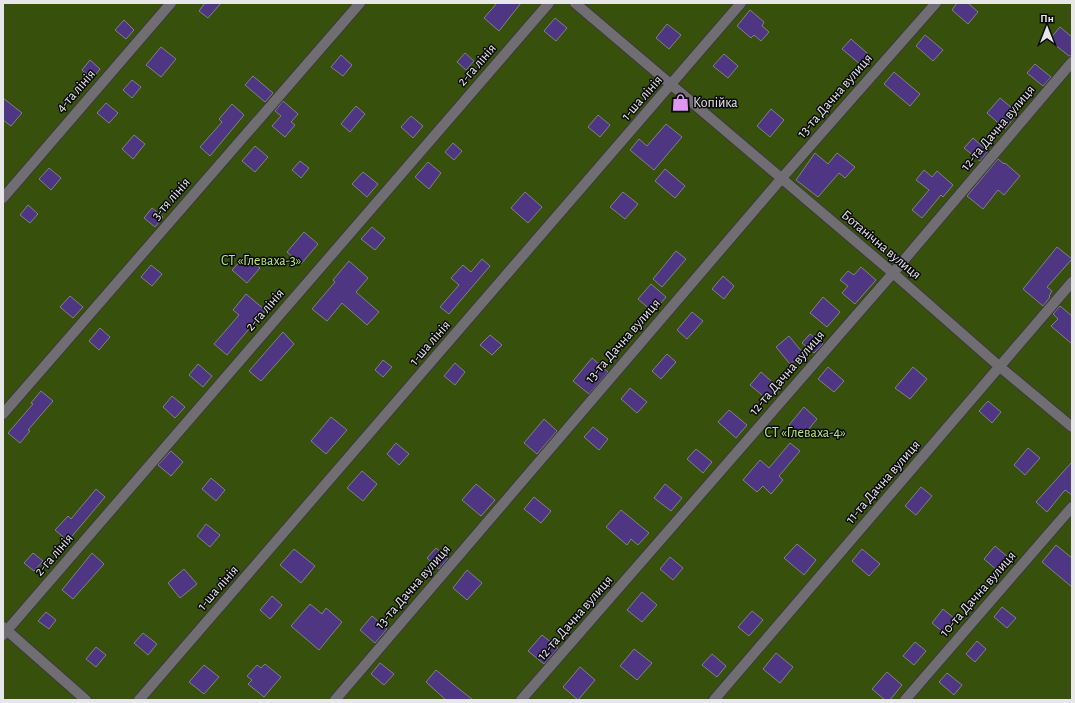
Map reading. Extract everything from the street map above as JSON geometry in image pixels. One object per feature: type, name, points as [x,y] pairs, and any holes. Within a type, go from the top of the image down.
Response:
[{"type":"street","name":"4-та лінія","points":[[3,198],[171,3]]},
{"type":"street","name":"3-тя лінія","points":[[3,414],[360,3]]},
{"type":"street","name":"2-га лінія","points":[[4,631],[549,3]]},
{"type":"street","name":"Ботанічна вулиця","points":[[575,3],[1072,427]]},
{"type":"street","name":"1-ша лінія","points":[[139,700],[672,85],[741,3]]},
{"type":"street","name":"13-та Дачна вулиця","points":[[335,700],[781,179],[936,3]]},
{"type":"street","name":"12-та Дачна вулиця","points":[[521,700],[893,273],[1072,62]]},
{"type":"street","name":"11-та Дачна вулиця","points":[[714,700],[1072,282]]},
{"type":"street","name":"10-та Дачна вулиця","points":[[905,700],[1072,507]]},
{"type":"street","points":[[4,631],[86,700]]},
{"type":"green space","points":[[3,3],[1072,3],[1072,700],[3,700]]},
{"type":"building","points":[[205,3],[221,3],[208,18],[199,11]]},
{"type":"building","points":[[497,3],[521,3],[499,31],[484,18]]},
{"type":"building","points":[[957,3],[968,3],[978,12],[968,24],[952,10]]},
{"type":"building","points":[[750,10],[764,22],[762,26],[769,32],[761,41],[754,35],[751,38],[737,26]]},
{"type":"building","points":[[555,18],[567,28],[556,41],[544,31]]},
{"type":"building","points":[[124,20],[134,30],[126,39],[115,30]]},
{"type":"building","points":[[667,24],[681,35],[669,49],[656,38]]},
{"type":"building","points":[[1060,27],[1072,37],[1072,56],[1069,56],[1049,40]]},
{"type":"building","points":[[925,35],[943,50],[933,61],[916,46]]},
{"type":"building","points":[[851,39],[868,54],[860,64],[842,49]]},
{"type":"building","points":[[161,47],[176,59],[161,77],[146,65]]},
{"type":"building","points":[[465,53],[474,61],[466,70],[457,62]]},
{"type":"building","points":[[724,54],[738,66],[728,78],[713,66]]},
{"type":"building","points":[[341,55],[352,65],[343,76],[331,67]]},
{"type":"building","points":[[90,60],[100,69],[92,79],[82,70]]},
{"type":"building","points":[[1035,64],[1051,77],[1043,86],[1027,73]]},
{"type":"building","points":[[894,72],[920,94],[910,106],[884,84]]},
{"type":"building","points":[[253,76],[273,93],[265,102],[245,85]]},
{"type":"building","points":[[132,80],[141,87],[132,98],[123,90]]},
{"type":"building","points":[[3,98],[22,113],[11,126],[3,120]]},
{"type":"building","points":[[1000,98],[1018,113],[1005,129],[987,113]]},
{"type":"building","points":[[283,101],[298,114],[291,122],[295,125],[285,137],[272,126],[281,116],[275,111]]},
{"type":"building","points":[[106,103],[118,113],[109,123],[97,113]]},
{"type":"building","points":[[232,104],[244,115],[210,156],[200,147],[222,122],[219,119]]},
{"type":"building","points":[[356,106],[365,114],[350,132],[341,124]]},
{"type":"building","points":[[771,109],[784,120],[770,137],[757,126]]},
{"type":"building","points":[[598,115],[610,125],[600,137],[588,127]]},
{"type":"building","points":[[411,116],[423,126],[413,138],[401,127]]},
{"type":"building","points":[[666,124],[682,137],[654,170],[630,150],[639,139],[647,146]]},
{"type":"building","points":[[134,135],[145,144],[133,159],[122,149]]},
{"type":"building","points":[[973,138],[988,151],[980,161],[964,148]]},
{"type":"building","points":[[453,143],[462,151],[454,160],[445,152]]},
{"type":"building","points":[[255,146],[268,157],[255,172],[242,161]]},
{"type":"building","points":[[815,153],[828,164],[837,153],[855,167],[845,178],[839,173],[818,197],[796,180]]},
{"type":"building","points":[[998,159],[1020,176],[1004,195],[998,190],[983,209],[967,196]]},
{"type":"building","points":[[300,161],[309,168],[301,178],[292,170]]},
{"type":"building","points":[[428,162],[441,173],[429,189],[415,177]]},
{"type":"building","points":[[49,168],[61,178],[51,190],[39,179]]},
{"type":"building","points":[[665,169],[685,186],[675,198],[655,181]]},
{"type":"building","points":[[924,170],[932,177],[937,171],[953,185],[943,197],[941,195],[922,218],[912,210],[929,190],[916,180]]},
{"type":"building","points":[[363,172],[378,184],[367,197],[352,184]]},
{"type":"building","points":[[525,192],[542,207],[528,223],[511,208]]},
{"type":"building","points":[[623,192],[638,204],[625,219],[610,207]]},
{"type":"building","points":[[28,205],[38,214],[30,223],[20,215]]},
{"type":"building","points":[[152,208],[163,217],[155,227],[144,218]]},
{"type":"building","points":[[372,227],[385,238],[375,250],[361,239]]},
{"type":"building","points":[[304,232],[318,244],[301,264],[287,252]]},
{"type":"building","points":[[1057,247],[1072,259],[1047,287],[1052,291],[1049,296],[1050,297],[1043,306],[1023,289]]},
{"type":"building","points":[[676,251],[686,259],[662,287],[653,279]]},
{"type":"building","points":[[245,256],[260,268],[247,283],[232,270]]},
{"type":"building","points":[[482,259],[490,266],[449,314],[440,307],[459,285],[451,278],[463,265],[471,272]]},
{"type":"building","points":[[349,261],[368,278],[356,292],[379,312],[367,325],[342,303],[327,321],[312,309],[335,282],[333,280]]},
{"type":"building","points":[[151,265],[162,274],[152,286],[141,277]]},
{"type":"building","points":[[861,267],[876,280],[855,304],[842,293],[848,286],[840,280],[848,271],[854,275]]},
{"type":"building","points":[[723,276],[734,286],[724,299],[712,289]]},
{"type":"building","points":[[651,284],[666,297],[653,312],[638,299]]},
{"type":"building","points":[[246,294],[265,310],[227,355],[214,344],[239,315],[233,310]]},
{"type":"building","points":[[70,296],[83,307],[73,318],[60,307]]},
{"type":"building","points":[[823,297],[840,312],[827,327],[810,313]]},
{"type":"building","points":[[1060,306],[1072,316],[1072,344],[1051,326],[1058,319],[1053,314]]},
{"type":"building","points":[[692,312],[703,321],[687,339],[677,330]]},
{"type":"building","points":[[100,328],[110,337],[99,350],[89,341]]},
{"type":"building","points":[[283,332],[294,344],[261,381],[249,371]]},
{"type":"building","points":[[810,334],[823,344],[814,353],[802,343]]},
{"type":"building","points":[[490,335],[502,345],[492,355],[480,345]]},
{"type":"building","points":[[789,336],[803,353],[790,364],[776,347]]},
{"type":"building","points":[[667,354],[676,362],[661,379],[652,371]]},
{"type":"building","points":[[592,358],[608,372],[589,394],[573,381]]},
{"type":"building","points":[[383,360],[392,367],[383,377],[375,370]]},
{"type":"building","points":[[455,363],[465,372],[455,385],[444,376]]},
{"type":"building","points":[[198,364],[212,376],[203,387],[189,375]]},
{"type":"building","points":[[828,367],[844,381],[834,392],[818,379]]},
{"type":"building","points":[[913,367],[927,379],[910,399],[895,388]]},
{"type":"building","points":[[761,372],[779,388],[768,400],[750,385]]},
{"type":"building","points":[[630,388],[647,402],[637,413],[621,399]]},
{"type":"building","points":[[41,391],[53,401],[28,430],[30,431],[20,443],[8,433],[33,404],[31,403]]},
{"type":"building","points":[[172,396],[185,407],[175,418],[163,407]]},
{"type":"building","points":[[988,401],[1001,412],[992,423],[979,411]]},
{"type":"building","points":[[804,407],[817,419],[802,437],[789,425]]},
{"type":"building","points":[[729,410],[747,425],[736,438],[718,422]]},
{"type":"building","points":[[331,417],[347,430],[326,454],[311,441]]},
{"type":"building","points":[[544,419],[557,431],[537,454],[524,443]]},
{"type":"building","points":[[593,427],[608,439],[599,450],[584,437]]},
{"type":"building","points":[[396,443],[409,454],[399,465],[387,454]]},
{"type":"building","points":[[790,443],[800,451],[779,476],[783,480],[771,494],[763,486],[757,492],[743,480],[760,460],[769,468]]},
{"type":"building","points":[[1028,448],[1040,458],[1025,475],[1014,465]]},
{"type":"building","points":[[696,449],[712,462],[703,473],[687,459]]},
{"type":"building","points":[[171,451],[183,462],[171,476],[158,465]]},
{"type":"building","points":[[1072,462],[1072,495],[1065,490],[1047,512],[1036,502]]},
{"type":"building","points":[[362,471],[377,484],[363,501],[347,488]]},
{"type":"building","points":[[211,478],[225,490],[216,501],[202,489]]},
{"type":"building","points":[[476,484],[495,500],[481,516],[462,500]]},
{"type":"building","points":[[665,484],[682,498],[671,511],[654,498]]},
{"type":"building","points":[[921,487],[932,496],[916,515],[905,506]]},
{"type":"building","points":[[96,489],[105,497],[68,541],[55,530],[68,516],[71,519]]},
{"type":"building","points":[[534,497],[551,511],[541,523],[524,509]]},
{"type":"building","points":[[621,510],[649,533],[638,545],[631,539],[627,545],[606,527]]},
{"type":"building","points":[[206,524],[220,535],[210,547],[197,536]]},
{"type":"building","points":[[797,544],[816,560],[804,575],[784,558]]},
{"type":"building","points":[[1056,545],[1072,558],[1072,587],[1042,562]]},
{"type":"building","points":[[995,546],[1009,558],[998,571],[984,559]]},
{"type":"building","points":[[436,548],[448,558],[439,569],[427,558]]},
{"type":"building","points":[[294,549],[315,566],[301,583],[280,565]]},
{"type":"building","points":[[862,549],[880,564],[869,576],[852,561]]},
{"type":"building","points":[[33,553],[43,561],[34,571],[24,563]]},
{"type":"building","points":[[92,553],[104,564],[73,599],[62,590]]},
{"type":"building","points":[[670,557],[683,568],[673,580],[660,569]]},
{"type":"building","points":[[184,569],[197,584],[180,598],[168,583]]},
{"type":"building","points":[[467,570],[482,583],[467,600],[453,588]]},
{"type":"building","points":[[642,592],[657,605],[642,622],[627,610]]},
{"type":"building","points":[[272,596],[282,605],[270,619],[260,610]]},
{"type":"building","points":[[310,604],[322,614],[326,608],[342,622],[319,650],[291,626]]},
{"type":"building","points":[[1002,607],[1016,618],[1007,628],[994,617]]},
{"type":"building","points":[[943,609],[955,619],[943,632],[932,623]]},
{"type":"building","points":[[752,611],[763,620],[749,636],[738,627]]},
{"type":"building","points":[[46,612],[56,620],[49,629],[38,621]]},
{"type":"building","points":[[372,616],[387,629],[375,643],[360,630]]},
{"type":"building","points":[[143,633],[157,644],[148,655],[134,643]]},
{"type":"building","points":[[542,635],[558,648],[544,664],[528,651]]},
{"type":"building","points":[[977,641],[986,649],[975,662],[966,654]]},
{"type":"building","points":[[915,642],[926,651],[914,665],[903,656]]},
{"type":"building","points":[[96,647],[106,655],[96,667],[86,659]]},
{"type":"building","points":[[634,649],[652,663],[637,680],[620,666]]},
{"type":"building","points":[[776,653],[793,667],[780,683],[763,669]]},
{"type":"building","points":[[712,654],[726,666],[717,677],[702,665]]},
{"type":"building","points":[[380,663],[394,674],[384,685],[371,674]]},
{"type":"building","points":[[265,664],[281,677],[264,697],[248,684],[252,680],[247,676],[257,665],[261,668]]},
{"type":"building","points":[[204,665],[219,677],[204,694],[189,682]]},
{"type":"building","points":[[580,667],[595,680],[578,700],[563,687]]},
{"type":"building","points":[[436,670],[473,700],[446,700],[426,682]]},
{"type":"building","points":[[887,672],[902,685],[890,700],[885,700],[872,689]]},
{"type":"building","points":[[947,673],[962,685],[954,695],[939,682]]},
{"type":"place","name":"Копійка","points":[[680,103]]},
{"type":"park label","name":"СТ «Глеваха-3»","points":[[261,261]]},
{"type":"park label","name":"СТ «Глеваха-4»","points":[[805,433]]}]
